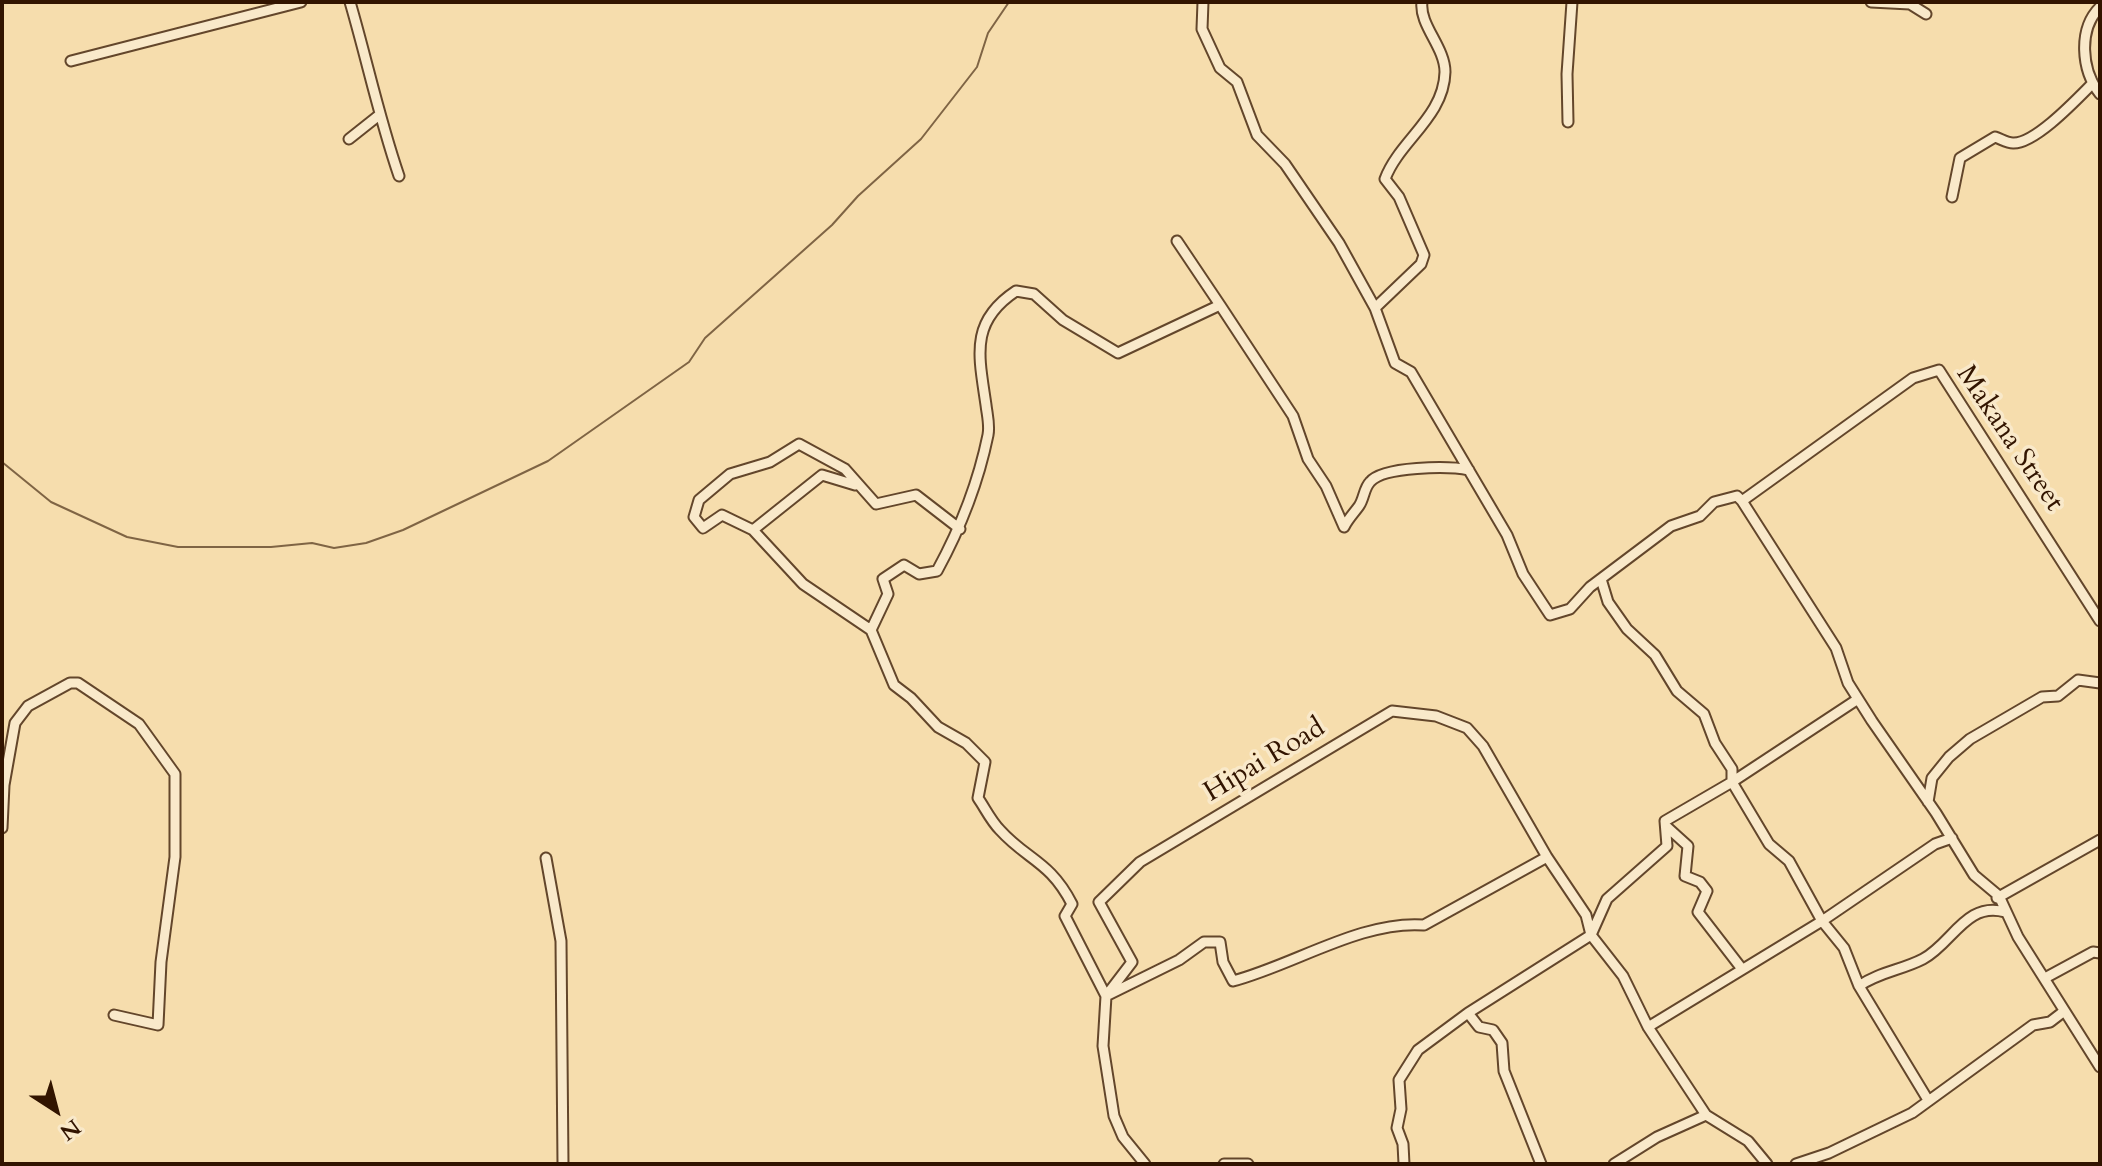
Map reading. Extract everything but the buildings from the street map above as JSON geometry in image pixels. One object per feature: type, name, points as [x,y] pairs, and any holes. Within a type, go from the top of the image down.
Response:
[{"type":"street","points":[[71,61],[301,2]]},
{"type":"street","points":[[350,2],[367,60],[378,116],[399,176]]},
{"type":"street","points":[[1203,2],[1202,29],[1220,68],[1237,82],[1257,135],[1285,164],[1339,243],[1375,308],[1395,363],[1411,372],[1507,535],[1523,574],[1550,615],[1570,609],[1601,579],[1632,559],[1671,526],[1700,516],[1719,500],[1737,496],[1836,648],[1848,683],[1858,699],[1974,875],[1999,896],[2005,912],[2063,1012],[2079,1031],[2100,1067]]},
{"type":"street","points":[[1375,308],[1421,264],[1424,255],[1404,208],[1385,179],[1426,123],[1445,72],[1434,36],[1421,11],[1422,2]]},
{"type":"street","points":[[1568,122],[1567,74],[1572,2]]},
{"type":"street","points":[[1871,2],[1910,4],[1926,14]]},
{"type":"street","points":[[2100,7],[2085,29],[2085,62],[2100,94]]},
{"type":"street","points":[[1952,197],[1960,158],[1995,137],[2011,143],[2032,136],[2050,124],[2093,83]]},
{"type":"street","points":[[349,139],[378,116]]},
{"type":"street","points":[[1177,241],[1293,416],[1296,432],[1332,497],[1344,527],[1370,482],[1387,471],[1415,472],[1445,465],[1469,470]]},
{"type":"street","points":[[871,630],[888,594],[883,579],[904,565],[919,574],[937,571],[960,529],[974,493],[990,430],[979,336],[1003,300],[1016,291],[1034,294],[1063,320],[1118,353],[1220,305]]},
{"type":"street","name":"Makana Street","points":[[1742,501],[1913,378],[1939,370],[2100,621]]},
{"type":"street","points":[[960,529],[916,495],[876,504],[855,485],[845,469],[799,444],[770,462],[730,474],[699,500],[694,517],[703,528],[722,515],[753,530],[803,584],[871,630],[894,685],[938,727],[966,743],[985,762],[978,798],[1000,831],[1039,859],[1063,886],[1072,904],[1065,916],[1069,928],[1106,996],[1103,1046],[1114,1116],[1123,1137],[1145,1164]]},
{"type":"street","points":[[753,530],[822,475],[855,485]]},
{"type":"street","points":[[1601,579],[1608,602],[1627,629],[1655,655],[1677,691],[1704,714],[1715,743],[1732,769],[1732,782],[1769,844],[1789,861],[1822,921],[1844,948],[1859,986],[1928,1100]]},
{"type":"street","points":[[1928,802],[1932,778],[1949,757],[1970,739],[2042,697],[2058,696],[2078,680],[2100,683]]},
{"type":"street","points":[[2,828],[4,785],[15,723],[28,706],[55,694],[70,683],[78,683],[139,724],[175,774],[175,857],[161,962],[158,1025],[114,1015]]},
{"type":"street","points":[[1404,1164],[1403,1144],[1397,1128],[1401,1109],[1399,1080],[1403,1068],[1418,1050],[1468,1013],[1591,935],[1607,899],[1667,846],[1665,821],[1732,782],[1789,742],[1840,715],[1858,699]]},
{"type":"street","name":"Hipai Road","points":[[1106,996],[1132,962],[1099,902],[1140,862],[1392,711],[1436,716],[1467,728],[1483,746],[1547,857],[1586,915],[1591,935],[1605,949],[1623,976],[1648,1027],[1706,1115]]},
{"type":"street","points":[[1667,827],[1688,846],[1685,876],[1700,882],[1707,891],[1698,912],[1742,969]]},
{"type":"street","points":[[1648,1027],[1822,921],[1935,844],[1952,838]]},
{"type":"street","points":[[1859,986],[1874,976],[1926,958],[1958,925],[1992,908],[1999,896],[2100,840]]},
{"type":"street","points":[[1106,996],[1179,960],[1204,942],[1220,942],[1223,962],[1233,981],[1371,930],[1405,924],[1424,925],[1547,857]]},
{"type":"street","points":[[546,858],[561,941],[563,1164]]},
{"type":"street","points":[[1992,908],[2005,912]]},
{"type":"street","points":[[2045,978],[2093,952],[2100,953]]},
{"type":"street","points":[[1796,1164],[1829,1153],[1912,1113],[1966,1077],[2033,1025],[2050,1022],[2063,1012]]},
{"type":"street","points":[[1468,1013],[1479,1027],[1493,1030],[1502,1043],[1504,1071],[1541,1164]]},
{"type":"street","points":[[1614,1164],[1657,1137],[1706,1115],[1748,1141],[1767,1164]]},
{"type":"street","points":[[1224,1164],[1248,1164]]},
{"type":"waterway","points":[[2,462],[51,502],[127,537],[178,547],[271,547],[312,543],[334,548],[366,543],[403,530],[548,461],[689,362],[705,338],[832,225],[858,196],[921,139],[977,67],[988,33],[1009,2]]}]
